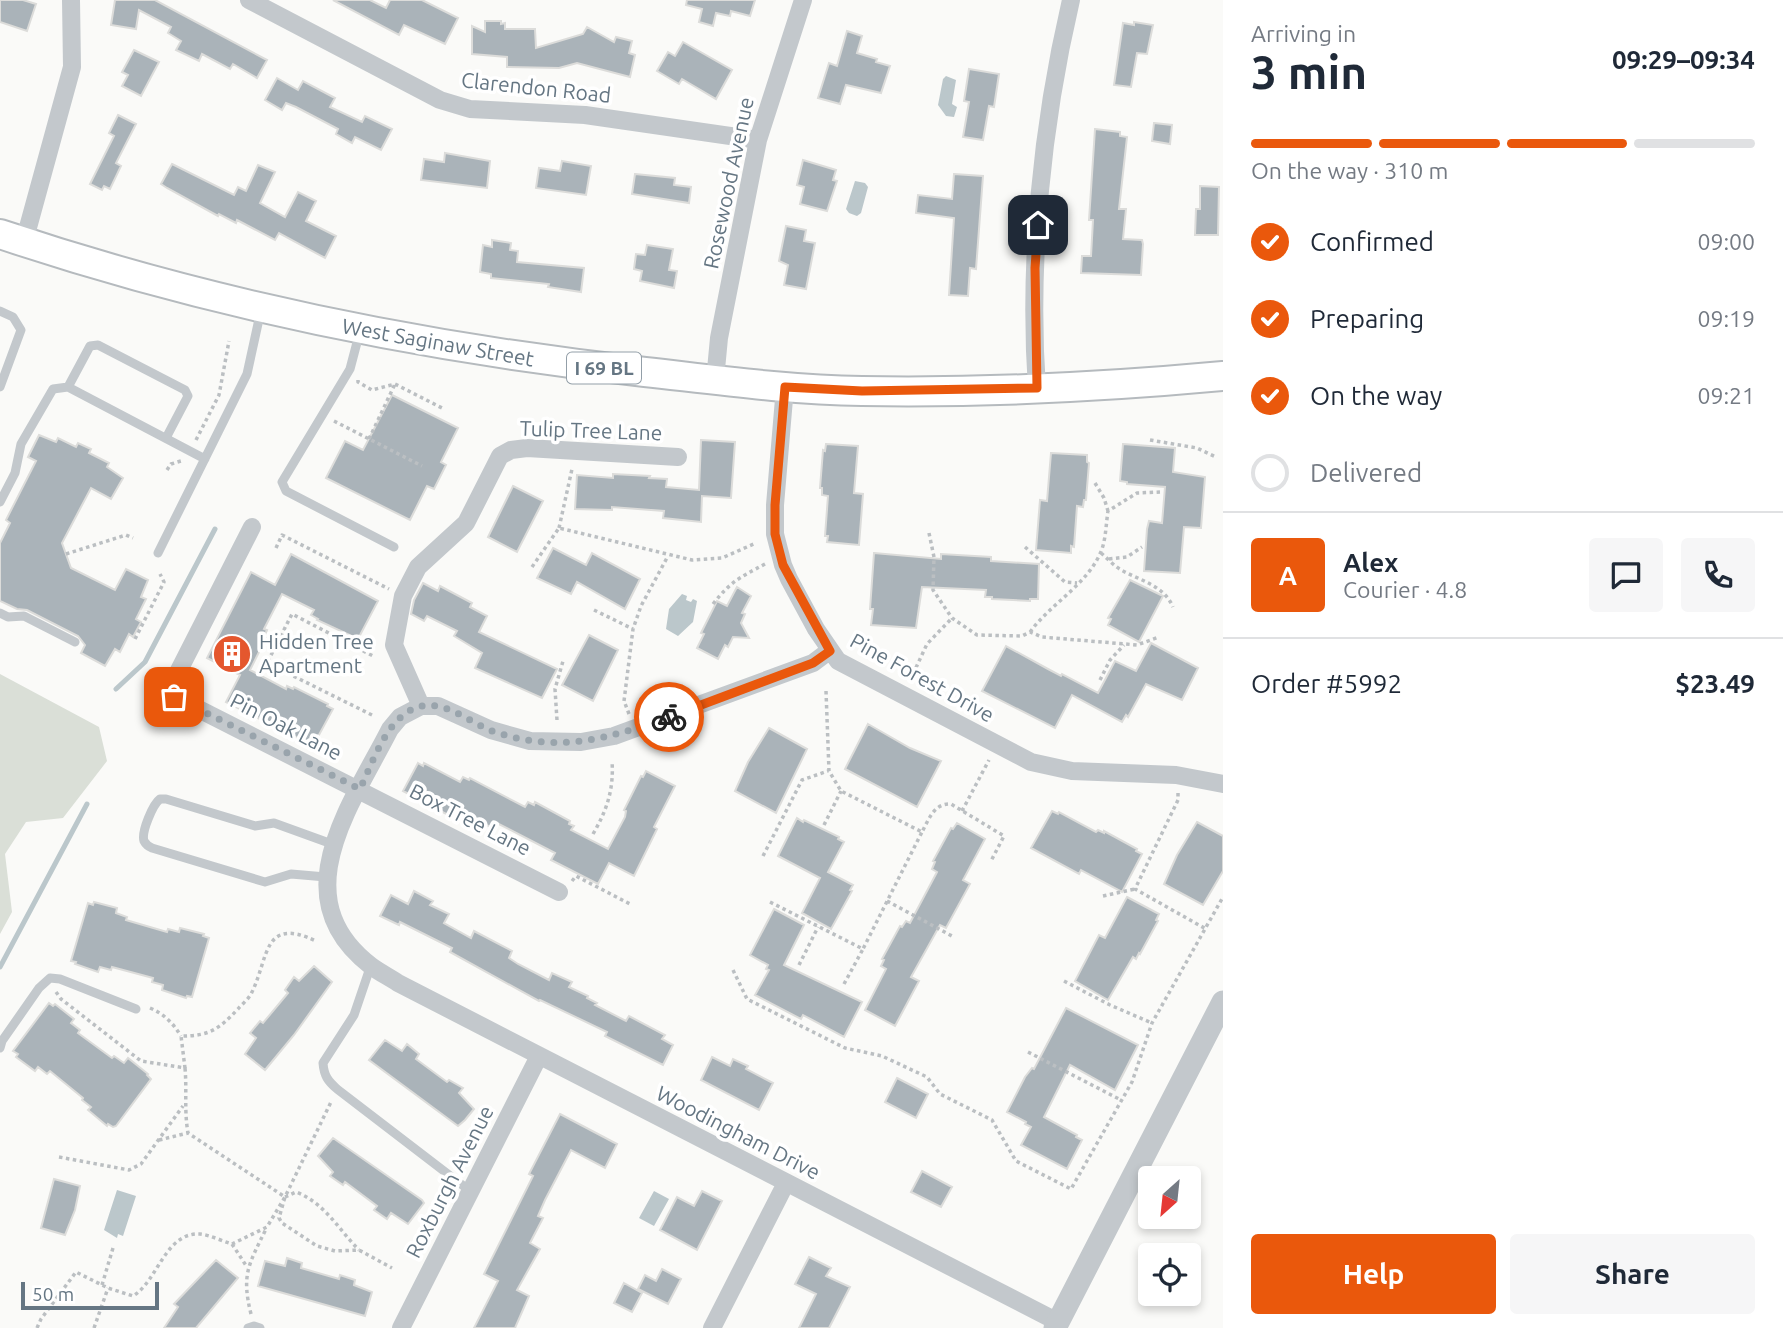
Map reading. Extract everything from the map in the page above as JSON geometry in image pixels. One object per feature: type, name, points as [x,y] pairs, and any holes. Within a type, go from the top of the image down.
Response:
[{"type":"main road","name":"West Saginaw Street","points":[[12,238],[156,281],[262,308],[360,330],[536,360],[785,387],[862,391],[1037,388],[1223,376]]},
{"type":"street","points":[[12,238],[72,67],[71,0]]},
{"type":"street","name":"Clarendon Road","points":[[249,0],[440,100],[470,109],[584,115],[758,140]]},
{"type":"street","name":"Rosewood Avenue","points":[[715,380],[718,345],[758,140],[803,0]]},
{"type":"street","points":[[1037,388],[1035,268],[1041,181],[1071,0]]},
{"type":"street","name":"Pine Forest Drive","points":[[785,387],[775,534],[789,579],[838,661],[999,746],[1049,768],[1176,775],[1223,785]]},
{"type":"street","name":"Tulip Tree Lane","points":[[421,706],[394,645],[403,596],[418,567],[466,523],[500,456],[511,450],[527,449],[678,457]]},
{"type":"street","name":"Pin Oak Lane","points":[[252,527],[170,692],[174,697],[360,789]]},
{"type":"street","points":[[326,877],[332,844],[390,729],[400,717],[421,706],[438,706],[491,730],[530,741],[581,742],[614,736],[813,663],[830,651]]},
{"type":"street","name":"Box Tree Lane","points":[[360,789],[564,889]]},
{"type":"street","name":"Woodingham Drive","points":[[326,877],[335,923],[355,950],[371,965],[398,983],[1056,1325]]},
{"type":"street","points":[[1056,1325],[1223,1002]]},
{"type":"street","name":"Roxburgh Avenue","points":[[401,1328],[539,1056]]},
{"type":"street","points":[[712,1328],[786,1183]]},
{"type":"lane","points":[[158,554],[247,374],[262,308]]},
{"type":"lane","points":[[0,311],[13,317],[21,330],[0,387]]},
{"type":"lane","points":[[360,330],[350,369],[282,482],[286,491],[394,547]]},
{"type":"lane","points":[[68,387],[90,346],[98,345],[185,390],[188,396],[166,439]]},
{"type":"lane","points":[[0,502],[15,473],[21,444],[53,389],[68,387],[205,458]]},
{"type":"lane","points":[[0,613],[8,617],[24,616],[75,642]]},
{"type":"lane","points":[[326,877],[291,874],[265,882],[152,848],[145,844],[143,837],[153,805],[160,799],[166,799],[255,826],[274,823],[332,844]]},
{"type":"lane","points":[[371,965],[354,1015],[323,1063],[328,1082],[470,1191]]},
{"type":"lane","points":[[0,1048],[2,1041],[39,988],[50,978],[60,979],[136,1009]]},
{"type":"path","points":[[167,470],[171,464],[181,462],[219,395],[229,341]]},
{"type":"path","points":[[360,370],[358,382],[372,390],[395,384],[442,408]]},
{"type":"path","points":[[369,439],[395,384]]},
{"type":"path","points":[[323,415],[422,466]]},
{"type":"path","points":[[1150,440],[1197,448],[1216,457]]},
{"type":"path","points":[[532,567],[559,527],[572,469]]},
{"type":"path","points":[[929,533],[934,557],[933,590],[952,618],[977,635],[1022,636],[1030,632],[1039,619],[1079,583],[1101,552],[1108,511],[1095,483]]},
{"type":"path","points":[[1108,511],[1137,493],[1160,492]]},
{"type":"path","points":[[559,527],[668,556],[705,561],[722,558],[756,543]]},
{"type":"path","points":[[66,554],[126,535],[133,538]]},
{"type":"path","points":[[276,548],[282,536],[403,596]]},
{"type":"path","points":[[1025,547],[1065,582],[1079,583]]},
{"type":"path","points":[[1108,559],[1127,557],[1142,547]]},
{"type":"path","points":[[1101,552],[1121,570],[1160,590],[1169,598],[1173,607]]},
{"type":"path","points":[[635,728],[624,701],[633,629],[641,606],[668,556]]},
{"type":"path","points":[[713,604],[736,578],[780,557]]},
{"type":"path","points":[[135,639],[164,582],[160,574]]},
{"type":"path","points":[[594,610],[633,629]]},
{"type":"path","points":[[372,715],[267,663],[292,614],[375,657]]},
{"type":"path","points":[[912,674],[927,644],[952,618]]},
{"type":"path","points":[[1030,632],[1042,637],[1137,645],[1159,637]]},
{"type":"path","points":[[1100,680],[1110,660],[1125,643]]},
{"type":"path","points":[[558,720],[555,689],[562,661]]},
{"type":"path","points":[[827,691],[829,771],[841,791],[922,832]]},
{"type":"path","points":[[962,811],[986,764],[999,746]]},
{"type":"path","points":[[593,834],[605,814],[611,795],[612,761]]},
{"type":"path","points":[[763,856],[802,780],[829,771]]},
{"type":"path","points":[[1135,889],[1178,800],[1176,775]]},
{"type":"path","points":[[824,825],[841,791]]},
{"type":"path","points":[[844,984],[936,808],[943,803],[951,804],[1004,836],[991,861]]},
{"type":"path","points":[[564,889],[576,876],[630,904]]},
{"type":"path","points":[[1103,896],[1135,889],[1206,929]]},
{"type":"path","points":[[733,970],[747,999],[845,1048],[882,1056],[927,1077],[940,1094],[992,1120],[1016,1161],[1071,1189],[1132,1082],[1152,1023],[1223,897]]},
{"type":"path","points":[[887,901],[952,936]]},
{"type":"path","points":[[770,902],[863,949]]},
{"type":"path","points":[[799,965],[818,927]]},
{"type":"path","points":[[181,1036],[201,1036],[221,1027],[251,995],[269,943],[282,934],[298,933],[316,942]]},
{"type":"path","points":[[60,979],[54,989],[61,999],[141,1061],[184,1068]]},
{"type":"path","points":[[1065,981],[1152,1023]]},
{"type":"path","points":[[147,1007],[160,1012],[174,1024],[181,1036],[188,1133]]},
{"type":"path","points":[[1028,1052],[1121,1100]]},
{"type":"path","points":[[254,1327],[245,1289],[247,1267],[337,1089]]},
{"type":"path","points":[[59,1157],[129,1170],[141,1164],[184,1106]]},
{"type":"path","points":[[159,1140],[188,1133],[285,1196]]},
{"type":"path","points":[[285,1196],[296,1192],[307,1196],[329,1215],[359,1250],[392,1268]]},
{"type":"path","points":[[285,1196],[279,1218],[282,1223],[317,1246],[335,1251],[359,1250]]},
{"type":"path","points":[[232,1244],[267,1227]]},
{"type":"path","points":[[37,1328],[76,1272],[134,1296],[144,1289],[165,1254],[180,1239],[199,1234],[232,1244],[247,1267]]},
{"type":"path","points":[[102,1285],[113,1248]]},
{"type":"path","points":[[94,1328],[108,1287]]},
{"type":"shaded area","points":[[946,76],[956,80],[952,104],[957,107],[954,117],[946,116],[938,105]]},
{"type":"shaded area","points":[[855,181],[865,183],[868,187],[861,213],[857,216],[846,209]]},
{"type":"shaded area","points":[[682,594],[687,596],[686,600],[697,601],[693,622],[678,636],[666,629],[669,609]]},
{"type":"shaded area","points":[[0,674],[99,727],[107,761],[63,818],[26,822],[5,854],[12,912],[0,934]]},
{"type":"shaded area","points":[[117,1190],[136,1196],[123,1236],[118,1234],[117,1238],[104,1230]]},
{"type":"shaded area","points":[[654,1191],[669,1199],[654,1226],[639,1218]]},
{"type":"building","points":[[0,0],[23,0],[36,4],[27,31],[0,22]]},
{"type":"building","points":[[115,0],[155,0],[267,60],[257,78],[233,64],[230,69],[202,54],[199,61],[176,50],[181,41],[168,33],[171,27],[139,10],[136,29],[111,25]]},
{"type":"building","points":[[333,0],[370,0],[386,8],[390,0],[422,0],[458,18],[445,44],[404,25],[399,35]]},
{"type":"building","points":[[687,0],[755,0],[750,16],[731,11],[730,16],[716,13],[713,26],[699,22],[702,9],[686,5]]},
{"type":"building","points":[[485,21],[501,21],[501,24],[505,23],[505,29],[535,29],[536,48],[583,34],[587,27],[614,42],[616,37],[632,41],[629,53],[635,55],[630,77],[577,63],[559,68],[507,67],[507,57],[472,54],[472,26],[485,32]]},
{"type":"building","points":[[1134,22],[1153,25],[1147,54],[1137,53],[1131,87],[1114,85],[1123,23],[1134,25]]},
{"type":"building","points":[[847,31],[862,36],[857,53],[890,66],[881,93],[846,85],[840,104],[818,98],[829,63],[837,66]]},
{"type":"building","points":[[683,42],[732,70],[716,99],[682,79],[679,84],[657,71],[668,52],[675,56]]},
{"type":"building","points":[[134,50],[159,62],[141,96],[122,86],[128,75],[122,72]]},
{"type":"building","points":[[969,69],[999,74],[994,107],[989,106],[983,140],[963,137],[969,102],[964,101]]},
{"type":"building","points":[[277,78],[298,90],[303,81],[335,98],[330,107],[362,122],[365,116],[392,129],[381,150],[355,137],[352,143],[336,134],[338,129],[296,107],[286,103],[282,110],[265,100]]},
{"type":"building","points":[[118,115],[136,124],[116,163],[121,166],[110,189],[104,186],[102,190],[90,184],[114,136],[109,133]]},
{"type":"building","points":[[1154,123],[1172,125],[1170,144],[1152,141]]},
{"type":"building","points":[[1095,129],[1120,132],[1120,136],[1127,137],[1119,209],[1126,209],[1123,239],[1142,240],[1141,275],[1081,273],[1082,256],[1091,256],[1093,220],[1089,220]]},
{"type":"building","points":[[445,153],[490,161],[487,188],[421,180],[424,159],[444,162]]},
{"type":"building","points":[[803,160],[836,170],[833,180],[837,181],[827,211],[800,204],[804,187],[797,185]]},
{"type":"building","points":[[562,161],[591,166],[586,195],[536,188],[539,168],[560,171]]},
{"type":"building","points":[[172,164],[234,195],[238,187],[246,191],[258,165],[275,172],[260,203],[285,217],[298,192],[316,201],[306,221],[336,236],[325,258],[279,233],[275,240],[237,220],[236,223],[219,214],[218,216],[167,188],[161,184]]},
{"type":"building","points":[[635,174],[675,178],[674,185],[691,187],[689,203],[632,194]]},
{"type":"building","points":[[954,174],[983,176],[976,269],[970,268],[968,296],[949,295],[954,218],[916,213],[918,195],[952,199]]},
{"type":"building","points":[[1200,186],[1219,187],[1218,235],[1195,235],[1196,209],[1200,209]]},
{"type":"building","points":[[786,226],[806,230],[804,241],[815,243],[806,289],[784,285],[788,265],[779,261]]},
{"type":"building","points":[[492,240],[511,243],[510,250],[518,251],[517,262],[584,268],[581,292],[548,287],[549,284],[491,278],[491,274],[480,272],[483,245],[492,247]]},
{"type":"building","points":[[647,245],[673,249],[669,270],[677,271],[674,288],[640,281],[642,271],[634,269],[636,254],[645,255]]},
{"type":"building","points":[[392,395],[458,428],[441,462],[446,465],[434,489],[427,486],[410,520],[326,478],[345,441],[363,450]]},
{"type":"building","points":[[39,435],[56,442],[58,438],[76,447],[78,443],[91,449],[89,453],[109,463],[107,467],[123,478],[111,499],[91,488],[62,543],[71,568],[115,590],[126,569],[148,580],[141,597],[146,599],[136,619],[141,622],[133,637],[129,634],[120,652],[115,649],[105,666],[81,653],[85,645],[78,636],[27,610],[17,609],[0,601],[0,543],[10,523],[6,520],[36,461],[28,457]]},
{"type":"building","points":[[701,440],[735,442],[731,498],[702,496],[701,522],[663,518],[664,511],[612,507],[612,510],[575,509],[577,475],[613,478],[613,474],[650,476],[649,478],[667,479],[666,487],[699,490]]},
{"type":"building","points":[[826,444],[858,446],[854,493],[863,494],[859,545],[827,542],[828,536],[825,536],[828,496],[822,495],[820,488],[823,450],[825,451]]},
{"type":"building","points":[[1123,444],[1175,448],[1173,472],[1205,477],[1201,528],[1184,527],[1180,573],[1144,571],[1149,521],[1162,523],[1165,487],[1120,481]]},
{"type":"building","points":[[1051,453],[1087,455],[1089,463],[1086,500],[1083,507],[1077,506],[1074,547],[1071,546],[1071,553],[1036,550],[1040,500],[1047,501]]},
{"type":"building","points":[[513,486],[543,501],[517,552],[488,537]]},
{"type":"building","points":[[553,548],[586,565],[592,553],[640,579],[625,609],[577,582],[571,594],[537,578]]},
{"type":"building","points":[[874,553],[941,559],[941,554],[991,557],[991,561],[1039,564],[1038,599],[992,599],[985,597],[986,590],[922,587],[916,628],[871,625]]},
{"type":"building","name":"Hidden Tree Apartment","points":[[291,554],[378,601],[358,639],[317,620],[311,615],[314,610],[282,594],[264,629],[267,630],[264,637],[266,638],[250,670],[286,689],[287,686],[293,689],[294,687],[333,709],[313,746],[226,702],[240,675],[207,658],[251,572],[275,585]]},
{"type":"building","points":[[1130,580],[1163,596],[1139,642],[1108,625],[1111,619],[1108,618]]},
{"type":"building","points":[[423,583],[438,591],[440,586],[472,603],[470,607],[487,616],[479,632],[557,669],[542,698],[475,668],[482,653],[454,636],[457,631],[427,616],[424,621],[411,614],[414,600]]},
{"type":"building","points":[[737,587],[751,596],[742,613],[745,614],[741,623],[749,638],[733,637],[728,647],[725,645],[718,659],[697,648],[704,634],[701,633],[717,601],[727,606]]},
{"type":"building","points":[[589,635],[618,650],[593,701],[562,685]]},
{"type":"building","points":[[1151,643],[1198,668],[1182,700],[1146,684],[1128,717],[1126,715],[1122,722],[1072,695],[1055,728],[982,691],[1006,646],[1098,693],[1115,661],[1136,671]]},
{"type":"building","points":[[868,724],[910,748],[941,761],[917,807],[845,769]]},
{"type":"building","points":[[769,728],[807,749],[776,813],[735,791],[748,762]]},
{"type":"building","points":[[418,763],[423,766],[424,763],[460,782],[463,777],[469,780],[470,778],[525,807],[528,802],[534,805],[535,802],[570,821],[569,824],[574,826],[571,830],[608,849],[625,817],[624,810],[646,771],[675,786],[654,827],[657,829],[634,876],[609,863],[598,884],[551,860],[555,853],[497,823],[494,829],[452,807],[448,815],[403,791]]},
{"type":"building","points":[[1052,811],[1058,814],[1059,812],[1096,832],[1104,831],[1142,854],[1122,892],[1081,870],[1079,874],[1031,848]]},
{"type":"building","points":[[797,818],[839,837],[838,839],[844,842],[828,872],[853,885],[831,929],[802,913],[820,878],[778,856]]},
{"type":"building","points":[[1197,822],[1223,836],[1223,871],[1203,905],[1164,884],[1177,855]]},
{"type":"building","points":[[957,823],[985,839],[963,880],[970,884],[946,928],[940,925],[911,977],[919,981],[895,1026],[865,1010],[886,969],[881,966],[884,960],[882,959],[900,926],[906,921],[910,923],[937,872],[932,869],[935,862],[933,861],[951,828]]},
{"type":"building","points":[[414,891],[433,901],[430,905],[449,914],[444,923],[471,938],[474,931],[512,951],[509,958],[518,964],[549,980],[552,973],[572,982],[569,987],[588,996],[587,998],[597,1003],[595,1005],[626,1021],[629,1016],[665,1035],[662,1039],[673,1045],[663,1065],[605,1036],[607,1032],[539,1001],[450,952],[452,948],[400,922],[399,925],[380,916],[391,895],[408,904]]},
{"type":"building","points":[[1127,897],[1159,914],[1156,920],[1158,921],[1140,954],[1136,959],[1133,957],[1108,1000],[1075,981],[1099,935],[1105,938]]},
{"type":"building","points":[[94,902],[117,908],[116,913],[127,917],[126,920],[167,932],[168,929],[179,932],[180,928],[204,934],[203,936],[209,938],[192,997],[186,998],[162,990],[163,985],[152,982],[153,978],[112,967],[111,970],[100,967],[98,972],[71,961],[88,903],[93,905]]},
{"type":"building","points":[[774,909],[804,925],[784,965],[862,1002],[844,1037],[803,1015],[801,1019],[755,995],[769,970],[766,969],[768,965],[750,955]]},
{"type":"building","points":[[314,966],[332,982],[265,1070],[245,1054],[256,1038],[250,1033],[260,1021],[263,1023],[288,993],[285,990],[294,977],[299,981]]},
{"type":"building","points":[[49,1003],[53,1006],[55,1004],[74,1019],[71,1023],[80,1030],[78,1033],[112,1058],[114,1056],[124,1063],[128,1058],[151,1079],[116,1126],[107,1126],[88,1110],[91,1107],[83,1098],[50,1071],[47,1074],[38,1067],[35,1071],[16,1057],[18,1054],[13,1051]]},
{"type":"building","points":[[1066,1008],[1138,1045],[1115,1090],[1070,1065],[1044,1117],[1082,1140],[1067,1169],[1021,1145],[1031,1127],[1007,1112],[1025,1077],[1034,1069]]},
{"type":"building","points":[[385,1040],[402,1051],[407,1044],[419,1054],[416,1059],[447,1082],[449,1080],[463,1088],[459,1093],[474,1109],[465,1120],[458,1126],[369,1060]]},
{"type":"building","points":[[712,1057],[730,1066],[733,1059],[773,1083],[759,1110],[701,1080]]},
{"type":"building","points":[[897,1078],[928,1094],[916,1118],[885,1102]]},
{"type":"building","points":[[560,1114],[617,1144],[605,1168],[571,1150],[538,1216],[543,1218],[530,1243],[540,1249],[517,1290],[529,1296],[515,1328],[474,1328],[498,1281],[484,1274],[533,1176],[529,1174]]},
{"type":"building","points":[[333,1138],[422,1200],[424,1203],[408,1224],[391,1213],[387,1219],[374,1210],[377,1206],[345,1182],[343,1185],[330,1176],[333,1172],[318,1156]]},
{"type":"building","points":[[922,1171],[952,1187],[941,1207],[911,1192]]},
{"type":"building","points":[[54,1179],[80,1186],[75,1210],[65,1235],[41,1228]]},
{"type":"building","points":[[702,1191],[722,1201],[697,1250],[660,1230],[677,1197],[694,1206]]},
{"type":"building","points":[[809,1257],[831,1268],[826,1276],[850,1287],[829,1328],[799,1328],[816,1294],[795,1284]]},
{"type":"building","points":[[287,1258],[302,1263],[301,1268],[339,1279],[340,1275],[355,1280],[354,1285],[372,1292],[365,1316],[258,1286],[265,1261],[285,1266]]},
{"type":"building","points":[[216,1260],[238,1278],[196,1328],[164,1328],[178,1307],[174,1304]]},
{"type":"building","points":[[662,1269],[681,1279],[668,1304],[638,1289],[645,1275],[656,1281]]},
{"type":"building","points":[[624,1283],[642,1293],[632,1312],[614,1303]]},
{"type":"waterway","points":[[116,689],[145,662],[215,529]]},
{"type":"waterway","points":[[0,967],[87,804]]},
{"type":"way so far","points":[[174,697],[360,789],[390,729],[400,717],[421,706],[438,706],[491,730],[530,741],[581,742],[614,736],[669,717]]},
{"type":"place","name":"Hidden Tree Apartment","points":[[232,654]]},
{"type":"route","points":[[669,717],[813,663],[830,651],[789,579],[775,534],[785,387],[862,391],[1037,388],[1034,352],[1038,225]]}]
